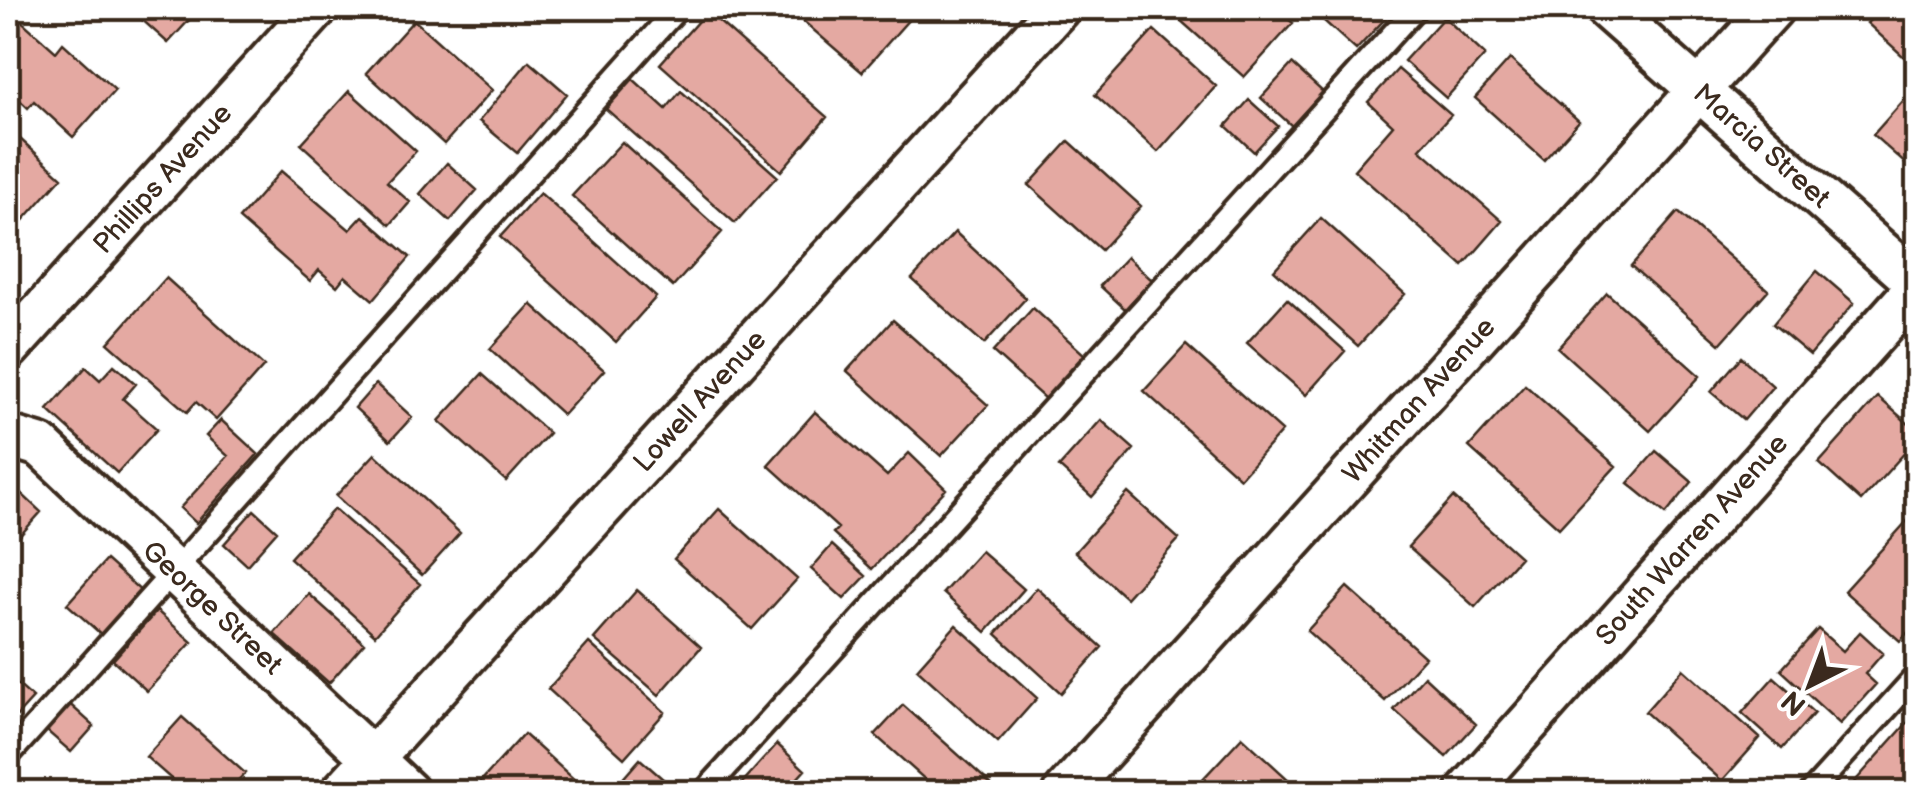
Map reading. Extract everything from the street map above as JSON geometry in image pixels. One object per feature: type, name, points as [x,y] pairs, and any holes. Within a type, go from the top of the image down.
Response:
[{"type":"street","name":"Phillips Avenue","points":[[8,349],[317,8]]},
{"type":"street","name":"Lowell Avenue","points":[[342,792],[1058,8]]},
{"type":"street","name":"Marcia Street","points":[[1606,8],[1918,285]]},
{"type":"street","name":"Whitman Avenue","points":[[1065,792],[1774,8]]},
{"type":"street","name":"South Warren Avenue","points":[[1466,792],[1918,285]]},
{"type":"street","name":"George Street","points":[[8,436],[42,446],[408,792]]},
{"type":"lane","points":[[8,756],[678,8]]},
{"type":"lane","points":[[704,792],[1416,8]]},
{"type":"lane","points":[[1810,792],[1918,674]]},
{"type":"building","points":[[8,8],[28,8],[18,18],[56,52],[63,43],[115,90],[73,137],[34,101],[28,108],[8,89]]},
{"type":"building","points":[[129,8],[200,8],[168,43]]},
{"type":"building","points":[[788,8],[919,8],[862,72]]},
{"type":"building","points":[[1275,8],[1293,23],[1244,77],[1170,11]]},
{"type":"building","points":[[1395,8],[1356,50],[1313,11]]},
{"type":"building","points":[[1882,8],[1918,8],[1916,68],[1867,23]]},
{"type":"building","points":[[707,11],[827,117],[781,171],[660,64]]},
{"type":"building","points":[[1444,17],[1485,55],[1446,98],[1404,61]]},
{"type":"building","points":[[414,20],[492,90],[444,144],[366,73]]},
{"type":"building","points":[[1154,30],[1216,86],[1158,152],[1095,95]]},
{"type":"building","points":[[1510,59],[1579,121],[1544,160],[1475,98]]},
{"type":"building","points":[[529,61],[567,94],[517,153],[479,121]]},
{"type":"building","points":[[1292,64],[1323,92],[1292,126],[1261,98]]},
{"type":"building","points":[[1398,69],[1451,115],[1420,149],[1502,221],[1463,266],[1354,170],[1393,125],[1368,102]]},
{"type":"building","points":[[633,79],[666,109],[681,91],[777,176],[735,223],[606,109]]},
{"type":"building","points":[[349,91],[416,151],[387,182],[410,202],[390,225],[301,144]]},
{"type":"building","points":[[1912,91],[1918,96],[1918,175],[1873,135]]},
{"type":"building","points":[[1249,100],[1278,126],[1254,152],[1226,126]]},
{"type":"building","points":[[8,128],[62,177],[19,225],[8,214]]},
{"type":"building","points":[[1069,141],[1141,206],[1101,250],[1029,185]]},
{"type":"building","points":[[622,142],[722,232],[673,287],[572,196]]},
{"type":"building","points":[[447,163],[477,190],[450,221],[420,194]]},
{"type":"building","points":[[281,171],[350,230],[363,216],[410,257],[373,300],[345,276],[337,286],[319,270],[310,281],[239,219]]},
{"type":"building","points":[[540,193],[656,297],[616,342],[500,237]]},
{"type":"building","points":[[1678,212],[1768,290],[1720,344],[1631,266]]},
{"type":"building","points":[[1321,218],[1405,294],[1358,346],[1274,270]]},
{"type":"building","points":[[955,232],[1026,298],[984,344],[912,279]]},
{"type":"building","points":[[1127,257],[1152,280],[1125,309],[1100,286]]},
{"type":"building","points":[[1817,271],[1854,303],[1810,355],[1773,324]]},
{"type":"building","points":[[166,278],[264,366],[216,420],[196,402],[187,412],[108,343]]},
{"type":"building","points":[[1607,293],[1700,376],[1650,431],[1558,348]]},
{"type":"building","points":[[1287,299],[1345,351],[1306,395],[1247,343]]},
{"type":"building","points":[[531,304],[604,370],[563,415],[490,349]]},
{"type":"building","points":[[1033,308],[1085,355],[1045,399],[993,352]]},
{"type":"building","points":[[893,320],[988,405],[941,456],[847,371]]},
{"type":"building","points":[[1186,345],[1282,431],[1240,478],[1144,391]]},
{"type":"building","points":[[1741,357],[1773,386],[1744,420],[1711,392]]},
{"type":"building","points":[[114,365],[136,384],[123,399],[157,429],[117,473],[48,410],[86,367],[100,380]]},
{"type":"building","points":[[482,374],[549,433],[506,481],[439,421]]},
{"type":"building","points":[[376,384],[412,417],[390,441],[355,408]]},
{"type":"building","points":[[1525,385],[1616,466],[1559,528],[1469,447]]},
{"type":"building","points":[[1878,397],[1918,432],[1918,438],[1861,501],[1819,463]]},
{"type":"building","points":[[815,412],[887,476],[909,453],[946,489],[872,569],[833,533],[838,528],[768,465]]},
{"type":"building","points":[[221,420],[258,454],[196,523],[180,508],[228,456],[206,436]]},
{"type":"building","points":[[1101,420],[1134,449],[1092,497],[1059,467]]},
{"type":"building","points":[[1656,451],[1692,482],[1666,514],[1628,483]]},
{"type":"building","points":[[375,454],[460,533],[422,575],[336,496]]},
{"type":"building","points":[[8,481],[41,512],[8,549]]},
{"type":"building","points":[[1128,493],[1179,539],[1126,598],[1075,552]]},
{"type":"building","points":[[1453,497],[1520,557],[1475,607],[1408,547]]},
{"type":"building","points":[[334,509],[420,584],[375,635],[290,558]]},
{"type":"building","points":[[719,509],[797,579],[752,629],[674,559]]},
{"type":"building","points":[[1918,509],[1918,621],[1900,641],[1844,591]]},
{"type":"building","points":[[254,510],[277,531],[247,565],[224,544]]},
{"type":"building","points":[[832,545],[866,576],[844,599],[811,569]]},
{"type":"building","points":[[981,551],[1024,589],[986,632],[943,593]]},
{"type":"building","points":[[106,560],[142,592],[103,636],[67,604]]},
{"type":"building","points":[[1347,587],[1425,657],[1385,701],[1307,631]]},
{"type":"building","points":[[1037,588],[1102,647],[1061,693],[996,634]]},
{"type":"building","points":[[637,590],[701,647],[659,695],[594,639]]},
{"type":"building","points":[[309,594],[364,643],[329,683],[274,634]]},
{"type":"building","points":[[157,611],[192,642],[147,691],[113,660]]},
{"type":"building","points":[[956,625],[1037,698],[998,742],[917,669]]},
{"type":"building","points":[[1818,629],[1843,651],[1860,632],[1883,653],[1865,674],[1876,684],[1840,724],[1781,670]]},
{"type":"building","points":[[589,643],[665,712],[624,758],[548,689]]},
{"type":"building","points":[[1683,669],[1760,738],[1722,781],[1645,712]]},
{"type":"building","points":[[8,676],[33,698],[14,719],[8,713]]},
{"type":"building","points":[[1424,676],[1476,724],[1446,757],[1394,710]]},
{"type":"building","points":[[1774,677],[1814,713],[1782,749],[1742,713]]},
{"type":"building","points":[[64,699],[94,726],[71,752],[40,725]]},
{"type":"building","points":[[903,705],[991,784],[984,792],[939,792],[875,735]]},
{"type":"building","points":[[1918,711],[1918,792],[1854,792],[1849,788]]},
{"type":"building","points":[[182,717],[245,773],[227,792],[186,792],[146,757]]},
{"type":"building","points":[[524,734],[588,792],[471,792]]},
{"type":"building","points":[[1242,737],[1302,792],[1214,792],[1201,781]]},
{"type":"building","points":[[777,744],[805,770],[785,792],[734,792]]},
{"type":"building","points":[[640,759],[678,792],[613,790]]}]
